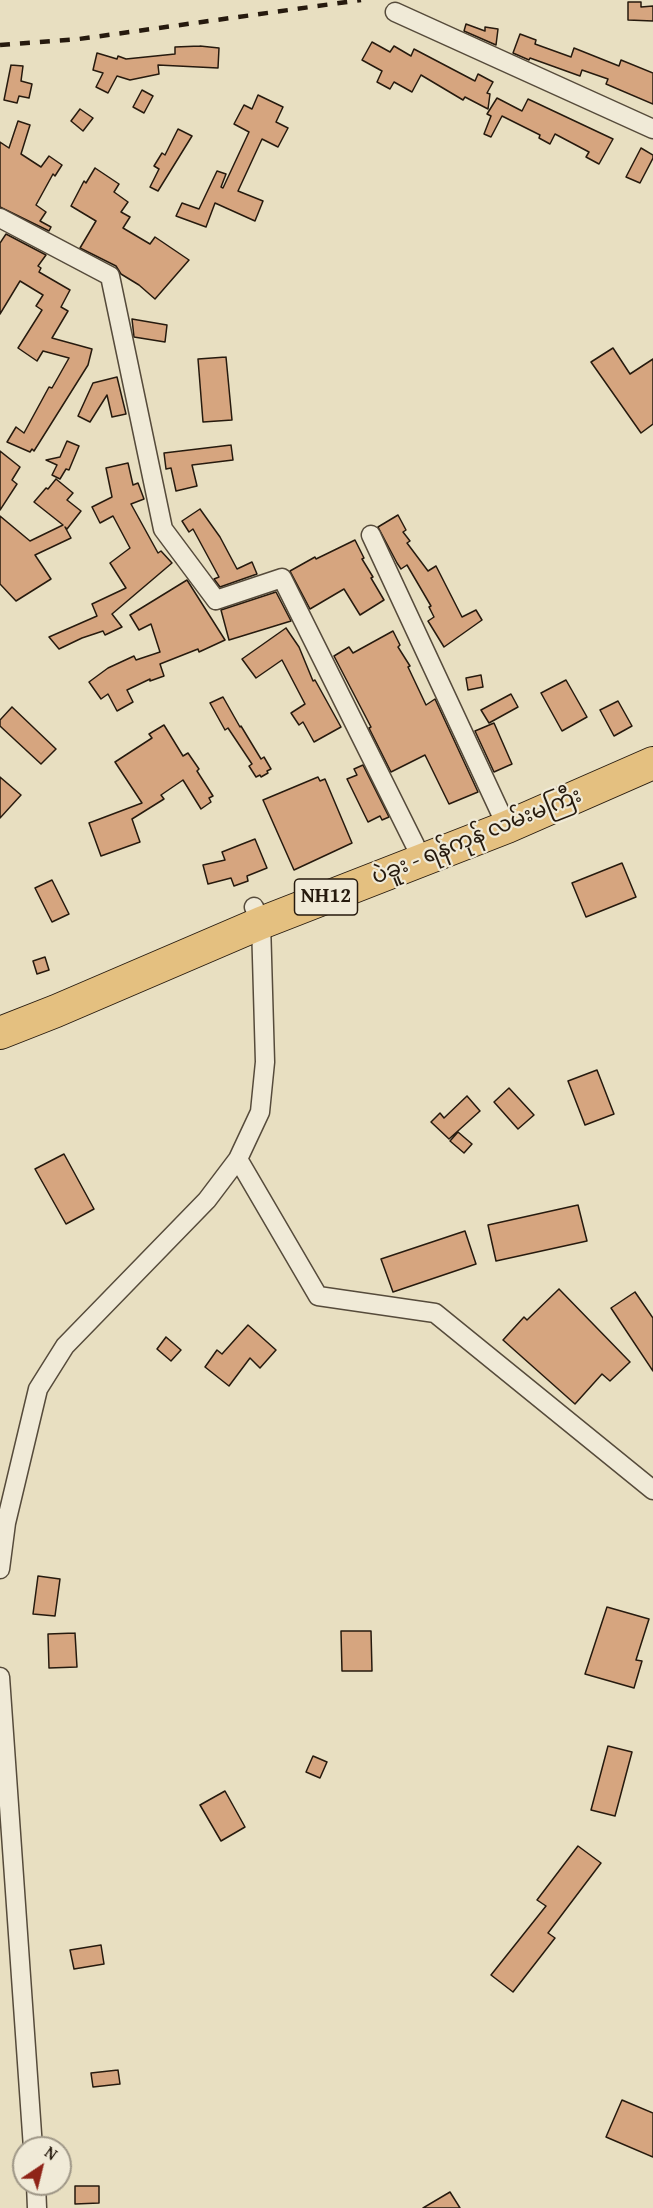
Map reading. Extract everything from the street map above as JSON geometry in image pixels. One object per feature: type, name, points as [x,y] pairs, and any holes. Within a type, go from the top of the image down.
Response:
[{"type":"highway","name":"ပဲခူး - ရန်ကုန် လမ်းမကြီး","points":[[0,1033],[56,1011],[257,915],[415,845],[503,817],[653,743]]},
{"type":"highway","name":"ပဲခူး - ရန်ကုန် လမ်းမကြီး","points":[[0,1010],[257,915],[503,817],[653,763]]},
{"type":"street","points":[[395,12],[653,129]]},
{"type":"street","points":[[0,218],[110,276],[163,529],[216,600],[282,578],[415,845]]},
{"type":"street","points":[[371,535],[503,817]]},
{"type":"street","points":[[0,1569],[6,1523],[38,1389],[65,1346],[207,1200],[238,1159],[260,1112],[264,1062],[257,915]]},
{"type":"street","points":[[238,1159],[318,1296],[435,1313],[653,1490]]},
{"type":"street","points":[[0,1677],[32,2136]]},
{"type":"building","points":[[628,2],[641,2],[641,7],[653,6],[653,21],[628,20]]},
{"type":"building","points":[[466,24],[485,31],[485,27],[498,29],[496,45],[464,31]]},
{"type":"building","points":[[520,34],[536,40],[535,44],[571,57],[574,48],[619,66],[621,60],[653,73],[653,104],[606,84],[608,79],[582,70],[580,76],[513,53]]},
{"type":"building","points":[[372,42],[390,52],[394,46],[411,56],[414,49],[475,81],[478,74],[493,82],[487,93],[490,94],[488,109],[465,97],[463,100],[421,75],[412,92],[394,82],[390,89],[377,82],[382,71],[362,60]]},
{"type":"building","points":[[175,47],[219,48],[218,68],[158,65],[159,74],[130,80],[117,76],[108,93],[96,87],[103,73],[93,70],[97,53],[117,59],[118,56],[126,59],[175,54]]},
{"type":"building","points":[[11,65],[23,66],[21,81],[32,84],[29,98],[19,96],[17,103],[4,100]]},
{"type":"building","points":[[142,90],[153,96],[144,113],[133,107]]},
{"type":"building","points":[[258,95],[283,107],[276,122],[288,128],[278,147],[262,139],[238,191],[263,201],[255,221],[215,203],[206,227],[176,216],[182,203],[199,209],[217,171],[226,174],[221,187],[223,188],[249,132],[234,124],[244,105],[252,109]]},
{"type":"building","points":[[497,98],[522,111],[528,99],[613,139],[599,164],[586,157],[589,152],[555,134],[550,144],[539,138],[540,135],[502,116],[491,137],[484,134],[491,116],[487,114]]},
{"type":"building","points":[[80,109],[93,118],[83,131],[71,121]]},
{"type":"building","points":[[18,121],[30,125],[21,154],[41,167],[49,156],[62,165],[55,176],[53,174],[36,205],[46,212],[40,221],[51,227],[49,231],[0,207],[0,142],[9,148]]},
{"type":"building","points":[[178,129],[192,136],[158,191],[150,187],[159,169],[154,166],[162,153],[165,155]]},
{"type":"building","points":[[641,148],[653,155],[653,158],[640,183],[626,177]]},
{"type":"building","points":[[95,168],[119,184],[114,192],[128,202],[121,212],[130,217],[123,228],[150,244],[155,237],[189,260],[155,299],[139,285],[121,274],[116,266],[80,248],[96,221],[71,206],[84,181],[86,183]]},
{"type":"building","points":[[6,234],[46,255],[38,266],[41,268],[39,272],[70,290],[61,307],[68,311],[52,338],[92,349],[88,365],[34,451],[32,449],[30,452],[7,442],[16,427],[24,433],[49,387],[52,388],[69,358],[43,351],[37,361],[18,348],[42,310],[36,306],[43,295],[20,281],[0,314],[0,243]]},
{"type":"building","points":[[132,319],[167,325],[165,342],[134,337]]},
{"type":"building","points":[[613,348],[630,374],[653,359],[653,424],[641,433],[591,362]]},
{"type":"building","points":[[226,357],[232,420],[203,422],[198,359]]},
{"type":"building","points":[[117,377],[126,414],[112,417],[107,395],[90,422],[78,416],[93,383]]},
{"type":"building","points":[[67,441],[79,446],[69,470],[66,469],[60,479],[52,475],[57,465],[46,460],[60,457]]},
{"type":"building","points":[[231,445],[233,460],[192,465],[197,486],[176,491],[171,468],[166,469],[164,453]]},
{"type":"building","points":[[0,451],[20,467],[12,480],[17,484],[0,510]]},
{"type":"building","points":[[128,463],[133,485],[138,483],[144,499],[131,504],[158,553],[161,551],[172,563],[112,614],[122,627],[105,635],[103,631],[82,638],[59,649],[49,637],[97,616],[92,604],[126,588],[110,563],[130,548],[113,516],[100,523],[92,507],[112,497],[106,468]]},
{"type":"building","points":[[56,479],[73,493],[67,500],[81,511],[67,529],[65,527],[71,538],[35,555],[51,579],[16,601],[0,584],[0,516],[30,541],[63,525],[34,502]]},
{"type":"building","points":[[200,509],[220,537],[237,569],[252,562],[257,574],[220,587],[214,579],[219,577],[193,529],[189,532],[182,521]]},
{"type":"building","points":[[398,515],[406,530],[403,532],[410,541],[407,543],[428,571],[436,566],[462,617],[476,610],[482,620],[444,647],[428,621],[434,617],[429,607],[431,606],[407,565],[401,569],[378,527]]},
{"type":"building","points":[[355,540],[364,558],[362,559],[373,577],[371,578],[384,600],[360,615],[344,589],[310,609],[290,571],[315,557],[316,559]]},
{"type":"building","points":[[187,580],[225,640],[199,652],[198,649],[160,664],[164,676],[150,681],[150,679],[127,690],[133,702],[117,711],[108,694],[101,699],[89,682],[108,668],[134,656],[136,660],[160,652],[151,624],[139,630],[130,615]]},
{"type":"building","points":[[276,592],[291,621],[229,640],[221,610]]},
{"type":"building","points":[[286,628],[299,647],[313,681],[315,680],[341,727],[314,742],[303,722],[299,725],[291,713],[305,704],[282,660],[256,678],[242,659]]},
{"type":"building","points":[[393,631],[400,645],[398,647],[410,666],[408,667],[426,705],[435,699],[478,792],[449,804],[425,755],[391,772],[369,728],[371,727],[334,656],[349,647],[353,653]]},
{"type":"building","points":[[481,675],[483,687],[468,690],[466,678]]},
{"type":"building","points":[[566,680],[587,717],[562,731],[541,693]]},
{"type":"building","points":[[511,694],[518,707],[489,723],[481,710]]},
{"type":"building","points":[[223,697],[261,759],[264,757],[271,769],[261,777],[260,775],[256,777],[249,766],[252,764],[228,728],[225,730],[210,703]]},
{"type":"building","points":[[618,701],[632,726],[614,736],[600,710]]},
{"type":"building","points":[[12,707],[56,749],[41,764],[0,726],[0,720]]},
{"type":"building","points":[[494,723],[512,764],[494,772],[475,731]]},
{"type":"building","points":[[164,725],[183,756],[188,753],[199,769],[197,771],[213,796],[209,798],[211,802],[201,809],[183,780],[161,795],[164,799],[132,819],[140,842],[101,856],[89,823],[142,803],[115,762],[152,738],[149,734]]},
{"type":"building","points":[[363,765],[389,817],[382,820],[380,816],[368,822],[347,779],[357,775],[354,769]]},
{"type":"building","points":[[0,777],[21,795],[0,818]]},
{"type":"building","points":[[318,777],[320,781],[325,779],[352,843],[294,870],[263,800]]},
{"type":"building","points":[[255,839],[267,868],[247,876],[248,881],[234,886],[231,878],[208,884],[203,865],[225,860],[222,852]]},
{"type":"building","points":[[622,863],[636,897],[586,917],[572,883]]},
{"type":"building","points":[[52,880],[69,914],[52,922],[35,888]]},
{"type":"building","points":[[45,957],[49,970],[37,974],[33,961]]},
{"type":"building","points":[[597,1070],[614,1114],[585,1125],[568,1081]]},
{"type":"building","points":[[509,1088],[534,1115],[518,1129],[494,1102]]},
{"type":"building","points":[[467,1096],[480,1111],[449,1139],[431,1122],[440,1113],[444,1118]]},
{"type":"building","points":[[458,1132],[472,1144],[464,1153],[450,1141]]},
{"type":"building","points":[[64,1154],[94,1209],[66,1224],[35,1169]]},
{"type":"building","points":[[578,1205],[587,1241],[496,1261],[488,1225]]},
{"type":"building","points":[[465,1231],[476,1264],[393,1292],[381,1259]]},
{"type":"building","points":[[559,1289],[630,1362],[610,1381],[602,1374],[575,1404],[503,1340],[524,1317],[527,1320]]},
{"type":"building","points":[[635,1292],[653,1318],[653,1371],[611,1308]]},
{"type":"building","points":[[248,1325],[276,1350],[260,1368],[250,1358],[229,1386],[205,1367],[217,1350],[222,1354]]},
{"type":"building","points":[[166,1337],[181,1350],[171,1361],[157,1349]]},
{"type":"building","points":[[38,1576],[60,1579],[55,1616],[33,1614]]},
{"type":"building","points":[[607,1607],[649,1619],[636,1660],[642,1661],[634,1688],[585,1674]]},
{"type":"building","points":[[341,1631],[371,1631],[372,1671],[342,1671]]},
{"type":"building","points":[[75,1633],[77,1667],[49,1668],[48,1634]]},
{"type":"building","points":[[608,1746],[632,1752],[615,1816],[591,1810]]},
{"type":"building","points":[[313,1756],[327,1762],[320,1778],[306,1772]]},
{"type":"building","points":[[225,1791],[245,1827],[221,1841],[200,1805]]},
{"type":"building","points":[[578,1846],[601,1863],[548,1933],[555,1938],[513,1992],[491,1975],[546,1906],[537,1900]]},
{"type":"building","points":[[101,1945],[104,1964],[74,1969],[70,1950]]},
{"type":"building","points":[[118,2070],[120,2084],[93,2087],[91,2073]]},
{"type":"building","points":[[622,2100],[653,2113],[653,2157],[606,2137]]},
{"type":"building","points":[[75,2186],[99,2186],[99,2203],[75,2204]]},
{"type":"building","points":[[450,2192],[460,2208],[423,2208]]},
{"type":"railway","points":[[0,45],[79,39],[361,0]]}]
